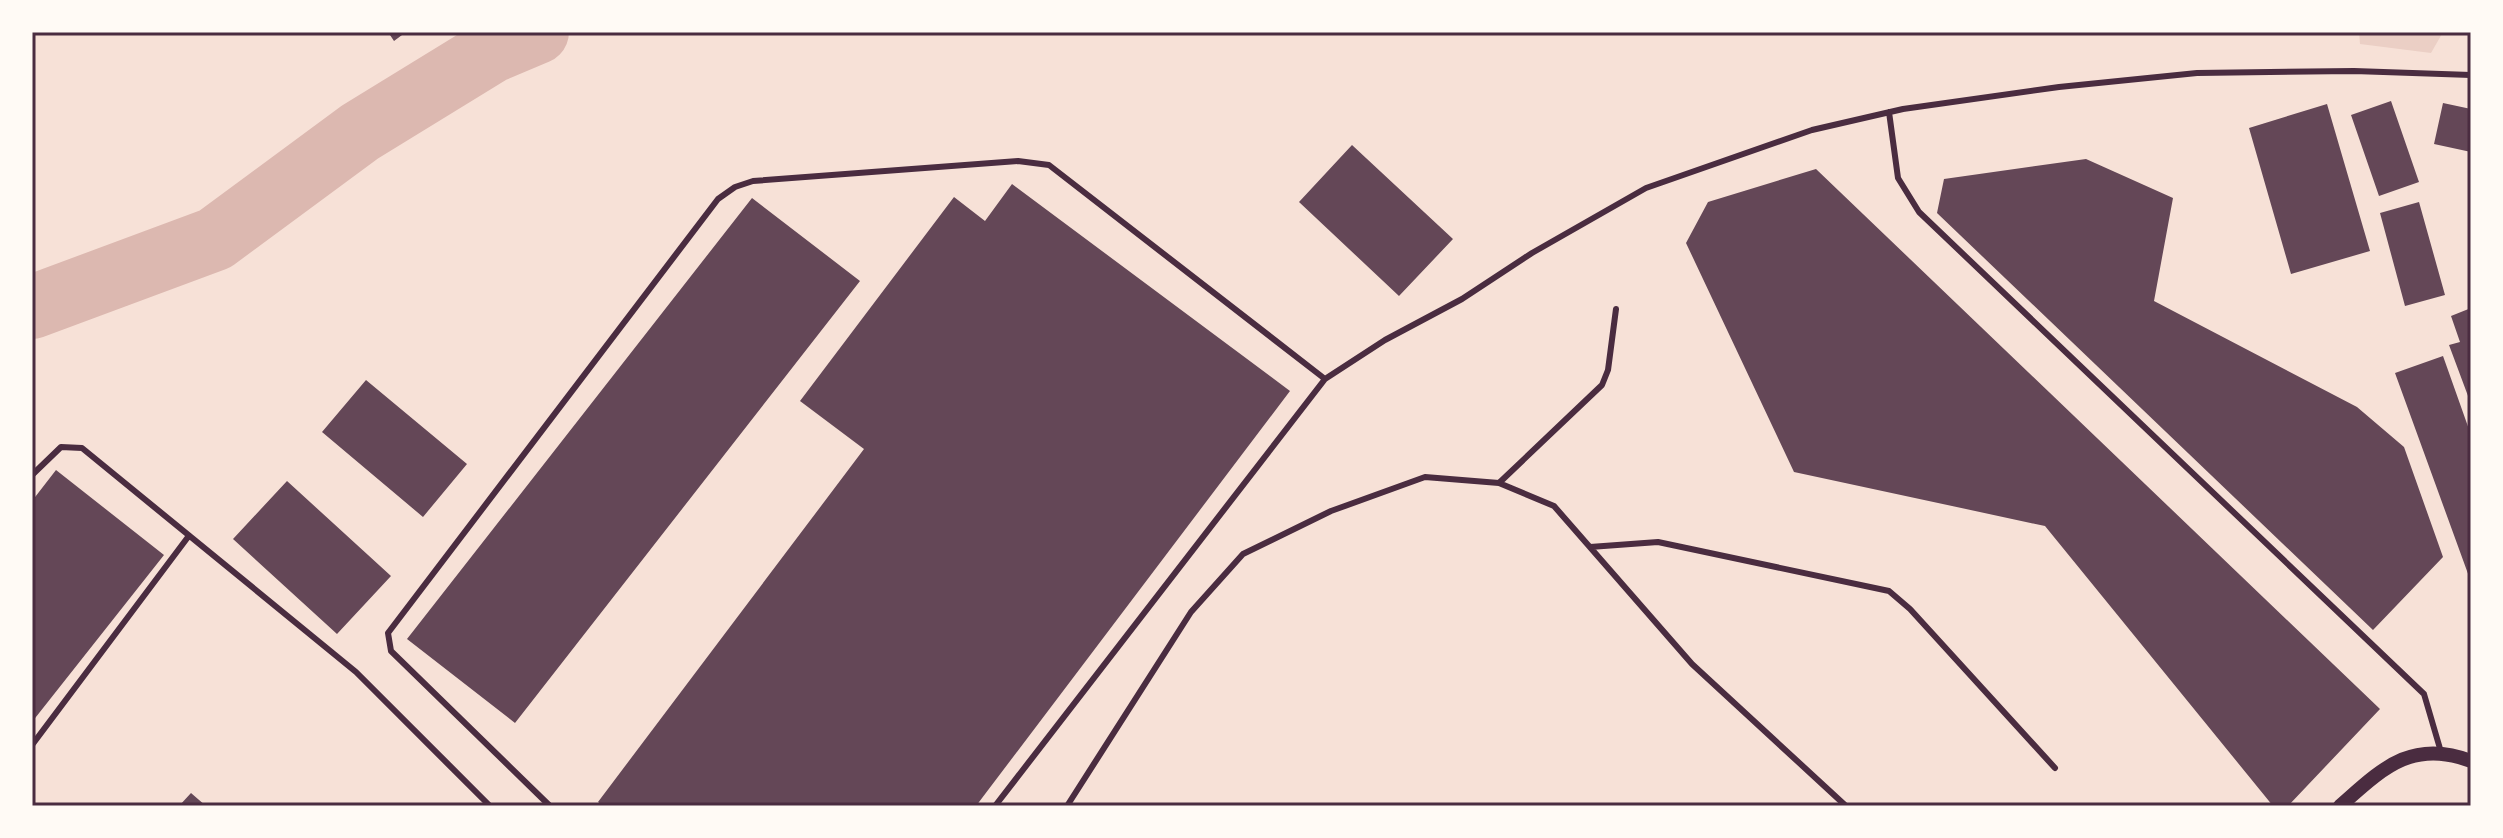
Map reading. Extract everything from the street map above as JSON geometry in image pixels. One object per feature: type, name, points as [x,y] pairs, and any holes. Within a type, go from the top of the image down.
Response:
[{"type":"street","points":[[2340,806],[2387,764],[2423,753],[2471,761]]},
{"type":"lane","points":[[995,806],[1325,379],[1385,340],[1462,299],[1532,253],[1646,188],[1812,130],[1889,112],[2059,87],[2197,73],[2354,71],[2471,75]]},
{"type":"lane","points":[[1889,112],[1898,178],[1919,212],[2424,694],[2442,755]]},
{"type":"lane","points":[[550,806],[391,651],[388,633],[718,199],[735,187],[753,181],[1018,161],[1049,165],[1325,379]]},
{"type":"lane","points":[[1499,483],[1602,385],[1608,370],[1616,309]]},
{"type":"lane","points":[[32,475],[61,447],[82,448],[356,672],[490,806]]},
{"type":"lane","points":[[1067,806],[1191,612],[1243,554],[1331,511],[1425,477],[1499,483],[1554,506],[1692,664],[1846,806]]},
{"type":"lane","points":[[32,745],[188,537]]},
{"type":"lane","points":[[1590,547],[1658,542],[1889,591],[1910,609],[2055,768]]},
{"type":"shaded area","points":[[2359,32],[2443,32],[2431,53],[2360,44]]},
{"type":"building","points":[[388,32],[406,32],[394,41]]},
{"type":"building","points":[[2391,101],[2419,182],[2379,196],[2351,115]]},
{"type":"building","points":[[2443,103],[2471,109],[2471,152],[2434,144]]},
{"type":"building","points":[[2327,104],[2370,251],[2291,274],[2249,128]]},
{"type":"building","points":[[1352,145],[1453,239],[1399,296],[1299,202]]},
{"type":"building","points":[[2086,159],[2173,198],[2154,301],[2357,407],[2404,447],[2443,557],[2373,630],[1937,213],[1944,179]]},
{"type":"building","points":[[1816,169],[2380,709],[2288,806],[2273,806],[2045,526],[1794,472],[1686,243],[1708,202]]},
{"type":"building","points":[[1012,184],[1290,391],[976,806],[603,806],[598,802],[864,449],[800,401],[954,197],[985,221]]},
{"type":"building","points":[[752,198],[860,281],[515,723],[407,639]]},
{"type":"building","points":[[2419,202],[2445,295],[2405,306],[2380,213]]},
{"type":"building","points":[[2471,308],[2471,404],[2449,345],[2460,342],[2451,316]]},
{"type":"building","points":[[2443,356],[2471,435],[2471,582],[2395,373]]},
{"type":"building","points":[[366,380],[467,464],[423,517],[322,432]]},
{"type":"building","points":[[56,470],[164,555],[32,722],[32,501]]},
{"type":"building","points":[[287,481],[391,576],[337,634],[233,539]]},
{"type":"building","points":[[191,793],[206,806],[179,806]]},
{"type":"waterway","points":[[32,307],[215,239],[360,132],[492,51],[537,32]]}]
